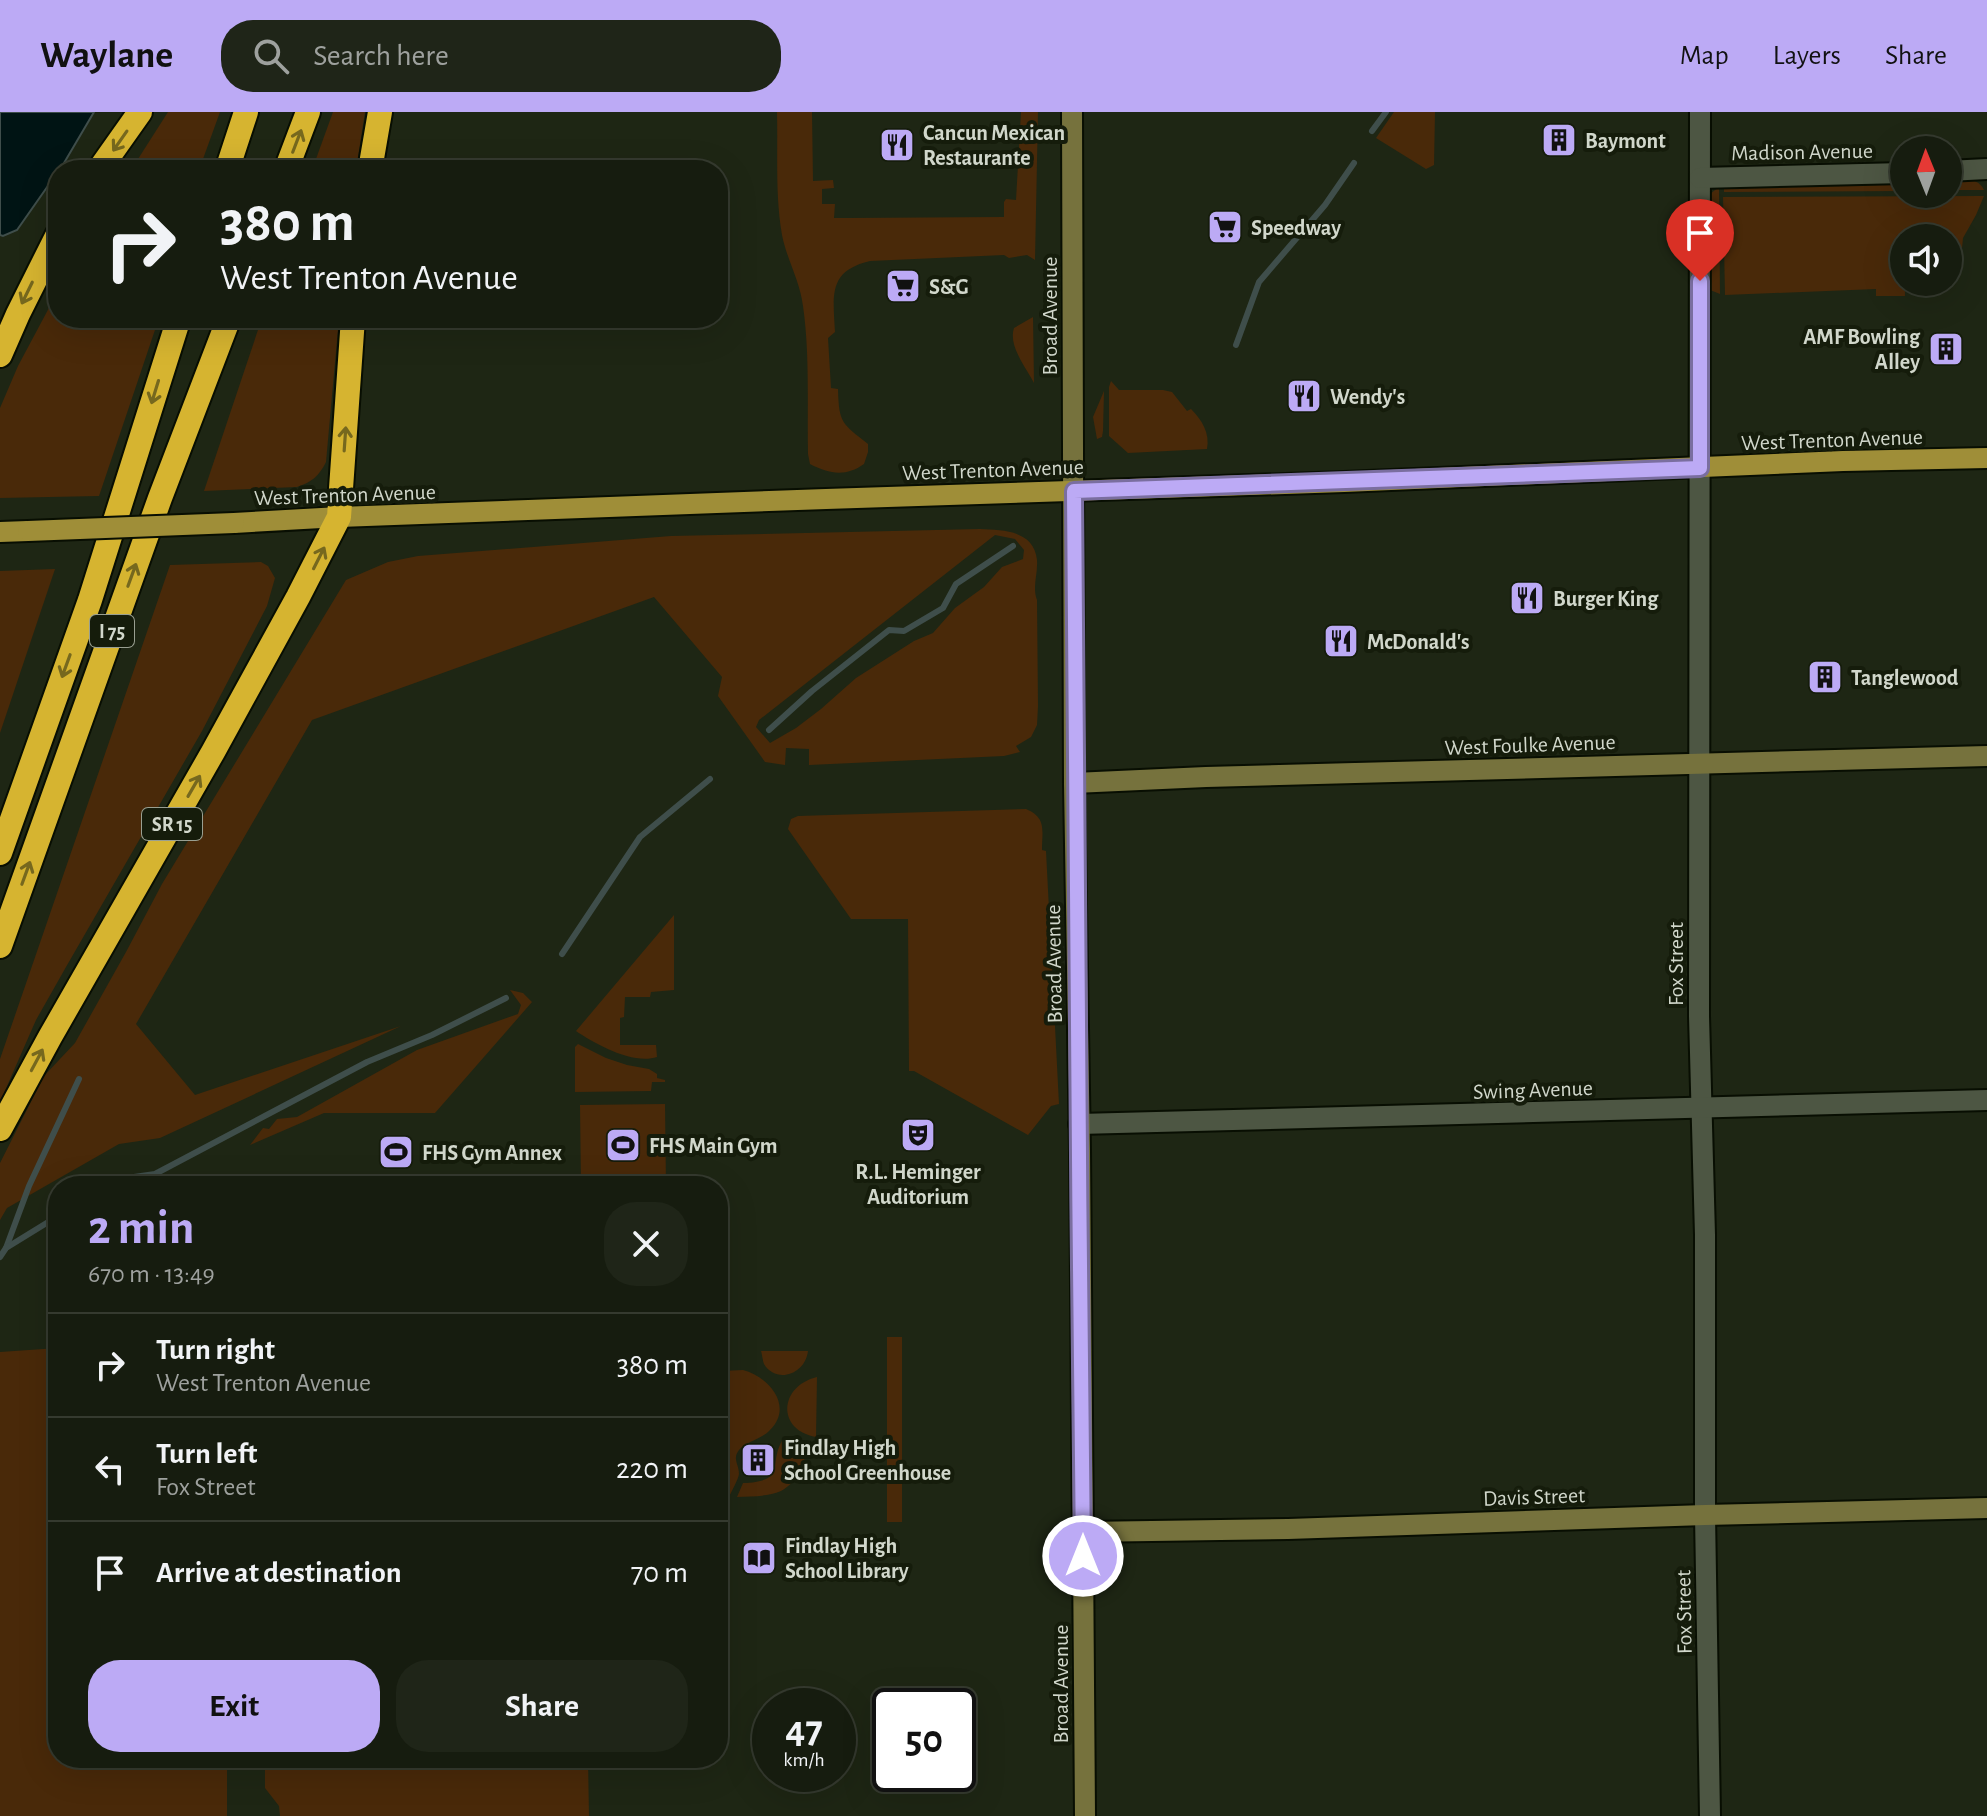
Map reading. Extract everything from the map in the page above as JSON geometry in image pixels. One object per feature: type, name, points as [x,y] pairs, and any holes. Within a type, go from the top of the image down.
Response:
[{"type":"highway","points":[[106,160],[140,112]]},
{"type":"highway","points":[[230,160],[246,112]]},
{"type":"highway","points":[[290,160],[308,112]]},
{"type":"highway","points":[[372,160],[380,112]]},
{"type":"highway","points":[[0,355],[48,253]]},
{"type":"highway","name":"I 75","points":[[0,853],[90,600],[176,328]]},
{"type":"highway","name":"I 75","points":[[0,946],[160,498],[225,328]]},
{"type":"highway","points":[[339,517],[352,328]]},
{"type":"highway","name":"SR 15","points":[[0,1129],[65,1009],[213,752],[339,517]]},
{"type":"main road","name":"West Trenton Avenue","points":[[0,532],[1987,458]]},
{"type":"street","name":"Broad Avenue","points":[[1072,112],[1074,783],[1085,1816]]},
{"type":"street","name":"Fox Street","points":[[1700,112],[1699,1016],[1705,1235],[1705,1515],[1710,1816]]},
{"type":"street","points":[[1962,170],[1987,169]]},
{"type":"street","name":"Madison Avenue","points":[[1700,178],[1890,173]]},
{"type":"street","name":"West Foulke Avenue","points":[[1074,783],[1987,756]]},
{"type":"street","name":"Swing Avenue","points":[[1079,1124],[1987,1100]]},
{"type":"street","name":"Davis Street","points":[[1083,1532],[1288,1529],[1987,1508]]},
{"type":"shaded area","points":[[0,112],[94,112],[66,160],[48,160],[48,186],[17,230],[0,235]]},
{"type":"shaded area","points":[[168,112],[220,112],[203,160],[137,160]]},
{"type":"shaded area","points":[[333,112],[365,112],[358,160],[316,160]]},
{"type":"shaded area","points":[[777,112],[812,112],[813,181],[833,180],[834,188],[822,189],[822,204],[835,204],[834,218],[847,218],[1004,217],[1006,199],[1016,200],[1021,112],[1038,112],[1035,260],[1027,255],[1009,258],[1004,255],[870,261],[856,265],[840,278],[834,296],[835,332],[828,338],[831,388],[838,389],[839,409],[844,422],[868,444],[864,464],[851,471],[831,472],[810,464],[805,324],[801,297],[784,244],[780,220]]},
{"type":"shaded area","points":[[1394,112],[1435,112],[1434,165],[1426,169],[1376,138]]},
{"type":"shaded area","points":[[1962,179],[1978,183],[1984,190],[1962,190]]},
{"type":"shaded area","points":[[1890,181],[1890,191],[1724,192],[1724,187]]},
{"type":"shaded area","points":[[1719,187],[1720,294],[1710,290],[1710,194]]},
{"type":"shaded area","points":[[1890,196],[1890,208],[1962,208],[1962,196],[1984,196],[1963,238],[1962,248],[1962,224],[1890,224],[1890,296],[1876,296],[1876,289],[1725,295],[1723,197]]},
{"type":"shaded area","points":[[48,310],[48,328],[156,328],[99,496],[0,498],[0,408]]},
{"type":"shaded area","points":[[1033,317],[1034,383],[1013,342],[1014,328]]},
{"type":"shaded area","points":[[259,328],[338,328],[326,462],[321,471],[297,487],[204,491]]},
{"type":"shaded area","points":[[1111,381],[1119,390],[1172,392],[1187,411],[1191,409],[1202,422],[1207,449],[1128,453],[1109,436]]},
{"type":"shaded area","points":[[1104,391],[1103,431],[1102,437],[1097,439],[1093,417]]},
{"type":"shaded area","points":[[980,529],[1007,531],[1024,537],[1035,550],[1037,560],[1037,725],[1031,737],[1016,746],[1020,752],[1004,756],[809,765],[809,749],[786,748],[785,765],[765,762],[718,696],[722,677],[654,597],[312,720],[136,1024],[195,1095],[401,1026],[160,1138],[119,1144],[63,1176],[48,1176],[48,1185],[7,1208],[0,1220],[0,1163],[44,1076],[75,1043],[162,884],[346,580],[388,562],[418,556],[671,536]],"holes":[[[995,535],[1015,539],[1024,550],[1023,559],[1002,567],[984,587],[955,608],[933,633],[914,641],[856,678],[796,728],[770,743],[756,727],[759,720]]]},
{"type":"shaded area","points":[[261,562],[268,566],[275,578],[267,606],[202,731],[36,1020],[0,1102],[0,1059],[170,565]]},
{"type":"shaded area","points":[[55,569],[0,733],[0,571]]},
{"type":"shaded area","points":[[1026,809],[1040,821],[1042,850],[1046,851],[1059,1104],[1051,1106],[1028,1135],[909,1071],[908,919],[851,919],[788,829],[791,819],[798,816]]},
{"type":"shaded area","points":[[674,915],[674,990],[651,992],[650,997],[625,997],[624,1017],[620,1018],[620,1045],[656,1045],[657,1057],[626,1056],[576,1031]]},
{"type":"shaded area","points":[[510,990],[523,993],[532,1002],[435,1113],[324,1113],[250,1145],[263,1128],[269,1129],[277,1119],[297,1117],[417,1050],[518,1014],[521,1005]]},
{"type":"shaded area","points":[[578,1044],[606,1058],[649,1069],[665,1082],[652,1082],[651,1091],[575,1092],[575,1047]]},
{"type":"shaded area","name":"FHS Main Gym","points":[[665,1104],[666,1176],[581,1176],[580,1105]]},
{"type":"shaded area","points":[[887,1337],[902,1337],[902,1522],[887,1522]]},
{"type":"shaded area","points":[[48,1349],[48,1768],[227,1768],[227,1816],[0,1816],[0,1352]]},
{"type":"shaded area","points":[[761,1351],[808,1351],[802,1366],[782,1375],[769,1370]]},
{"type":"shaded area","points":[[743,1370],[762,1379],[775,1394],[780,1411],[770,1430],[737,1453],[739,1474],[729,1497],[728,1497],[728,1371]]},
{"type":"shaded area","points":[[817,1377],[816,1437],[794,1426],[787,1408],[795,1389]]},
{"type":"shaded area","points":[[791,1437],[804,1448],[805,1456],[794,1480],[776,1493],[737,1497],[743,1483],[757,1482],[771,1475],[783,1439]]},
{"type":"shaded area","points":[[757,1449],[765,1453],[770,1459],[770,1466],[762,1473],[749,1471],[744,1464],[766,1467],[766,1455],[750,1455],[745,1460],[747,1454]]},
{"type":"shaded area","points":[[265,1768],[588,1768],[589,1816],[280,1816],[279,1806],[265,1788]]},
{"type":"waterway","points":[[1372,131],[1386,112]]},
{"type":"waterway","points":[[1236,345],[1259,282],[1325,205],[1354,163]]},
{"type":"waterway","points":[[769,730],[812,691],[889,630],[904,631],[943,608],[956,584],[1013,546]]},
{"type":"waterway","points":[[562,954],[640,837],[710,779]]},
{"type":"waterway","points":[[141,1176],[155,1174],[367,1062],[432,1035],[506,998]]},
{"type":"waterway","points":[[6,1248],[29,1186],[79,1079]]},
{"type":"waterway","points":[[0,1257],[6,1248],[48,1222]]},
{"type":"place","name":"Baymont","points":[[1559,140]]},
{"type":"place","name":"Cancun Mexican Restaurante","points":[[897,145]]},
{"type":"place","name":"Speedway","points":[[1225,227]]},
{"type":"place","name":"S&G","points":[[903,286]]},
{"type":"place","name":"AMF Bowling Alley","points":[[1946,349]]},
{"type":"place","name":"Wendy's","points":[[1304,396]]},
{"type":"place","name":"Burger King","points":[[1527,598]]},
{"type":"place","name":"McDonald's","points":[[1341,641]]},
{"type":"place","name":"Tanglewood","points":[[1825,677]]},
{"type":"place","name":"R.L. Heminger Auditorium","points":[[918,1135]]},
{"type":"place","name":"FHS Main Gym","points":[[623,1145]]},
{"type":"place","name":"FHS Gym Annex","points":[[396,1152]]},
{"type":"place","name":"Findlay High School Greenhouse","points":[[758,1460]]},
{"type":"place","name":"Findlay High School Library","points":[[759,1558]]},
{"type":"route","points":[[1083,1556],[1074,783],[1074,491],[1700,468],[1700,281]]}]
